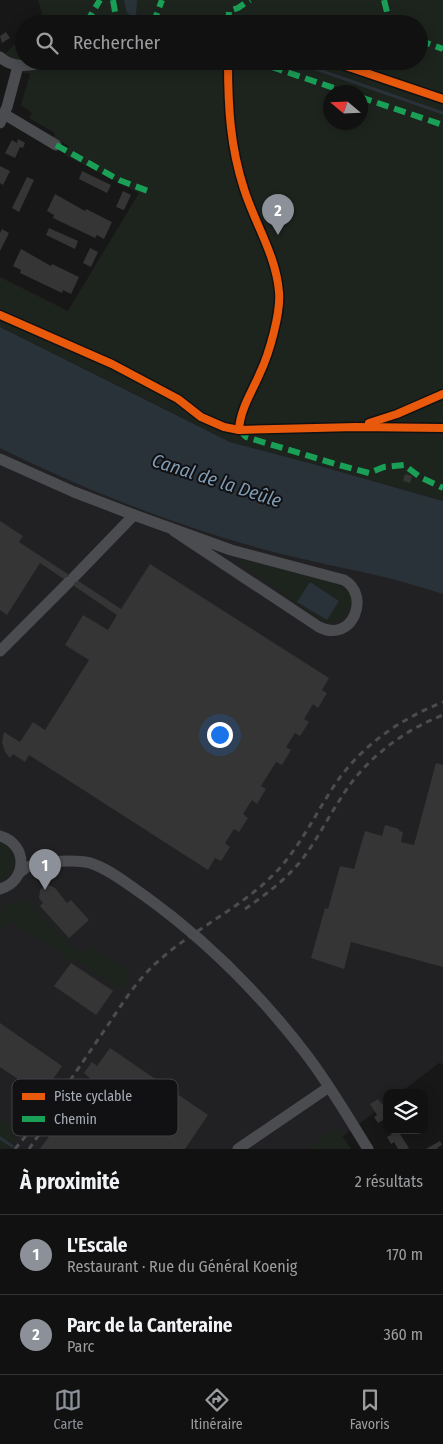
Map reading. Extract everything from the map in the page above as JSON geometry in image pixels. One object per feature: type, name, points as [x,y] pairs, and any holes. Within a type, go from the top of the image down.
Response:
[{"type":"street","points":[[0,57],[8,64],[15,65]]},
{"type":"street","points":[[17,70],[2,119],[56,146]]},
{"type":"street","points":[[0,459],[74,492],[174,531],[230,550],[344,580],[354,587],[357,599],[357,606],[350,622],[339,631],[332,632],[319,627],[174,531]]},
{"type":"street","points":[[0,651],[134,515]]},
{"type":"street","points":[[0,836],[12,842],[20,853],[22,862],[20,872],[14,881],[2,890]]},
{"type":"street","points":[[20,853],[49,863]]},
{"type":"street","points":[[20,872],[30,866],[49,863],[81,862],[93,864],[120,879],[176,919],[200,939],[252,989],[298,1044],[329,1087],[368,1149]]},
{"type":"street","points":[[238,1149],[329,1087]]},
{"type":"shaded area","points":[[38,0],[443,0],[443,501],[230,442],[0,327],[0,277],[68,311],[139,193],[65,155],[69,146],[54,138],[55,133],[29,118],[32,113],[21,105],[30,74],[19,70],[428,70],[428,15],[41,15]]},
{"type":"shaded area","points":[[15,44],[15,66],[4,55]]},
{"type":"shaded area","points":[[0,373],[443,532],[443,1064],[439,1063],[405,1089],[383,1089],[383,1106],[326,1149],[0,1149]]},
{"type":"shaded area","points":[[234,558],[340,584],[351,596],[350,610],[340,620],[323,623]]},
{"type":"shaded area","points":[[0,842],[10,850],[13,856],[14,868],[11,874],[0,882]]},
{"type":"shaded area","points":[[27,900],[68,943],[84,954],[90,945],[131,972],[119,990],[83,964],[72,961],[11,921],[3,930],[0,929],[2,906]]},
{"type":"shaded area","points":[[0,1118],[12,1126],[12,1136],[16,1136],[8,1149],[0,1146]]},
{"type":"shaded area","points":[[337,1128],[351,1149],[306,1149]]},
{"type":"water","points":[[124,0],[137,0],[136,15],[127,13]]},
{"type":"water","name":"Canal de la Deûle","points":[[0,327],[230,442],[443,501],[443,594],[388,578],[266,550],[164,518],[64,478],[0,448]]},
{"type":"water","points":[[310,582],[339,601],[327,620],[297,602]]},
{"type":"building","points":[[6,32],[10,38],[2,43],[0,36]]},
{"type":"building","points":[[18,139],[25,143],[23,148],[20,147],[15,158],[5,153],[12,140],[17,143]]},
{"type":"building","points":[[0,166],[10,171],[3,185],[0,183]]},
{"type":"building","points":[[82,171],[111,185],[107,193],[79,179]]},
{"type":"building","points":[[27,177],[34,180],[19,212],[12,208]]},
{"type":"building","points":[[123,191],[131,195],[124,210],[116,207]]},
{"type":"building","points":[[55,194],[85,211],[86,209],[112,222],[104,239],[97,235],[95,238],[53,218],[54,215],[47,211]]},
{"type":"building","points":[[49,228],[78,241],[75,249],[46,235]]},
{"type":"building","points":[[2,229],[9,233],[0,251],[0,233]]},
{"type":"building","points":[[90,248],[98,252],[91,267],[83,263]]},
{"type":"building","points":[[21,249],[51,266],[52,264],[79,277],[71,294],[63,290],[62,293],[20,273],[21,270],[13,266]]},
{"type":"building","points":[[405,474],[412,476],[410,483],[403,481]]},
{"type":"building","points":[[0,521],[23,536],[19,542],[121,609],[150,564],[329,678],[322,690],[327,693],[318,708],[313,704],[304,719],[309,722],[300,736],[295,733],[286,747],[291,750],[282,765],[276,762],[261,786],[266,789],[257,804],[252,800],[243,814],[248,818],[239,832],[234,829],[225,843],[230,847],[221,861],[215,858],[208,870],[29,755],[25,762],[13,754],[10,758],[5,752],[2,742],[4,732],[20,742],[33,722],[45,730],[89,660],[65,645],[83,615],[108,630],[117,615],[40,563],[7,615],[0,610]]},
{"type":"building","points":[[436,763],[443,765],[443,967],[351,942],[344,969],[311,958],[325,908],[328,909],[340,866],[354,869],[365,831],[382,836],[385,825],[399,829],[399,831],[403,832],[401,842],[414,845]]},
{"type":"building","points":[[49,885],[55,888],[67,903],[71,900],[89,920],[69,938],[40,906],[43,903],[39,898],[40,890],[44,886]]},
{"type":"building","points":[[71,963],[113,991],[96,1015],[54,986]]},
{"type":"building","points":[[0,1023],[62,1066],[53,1079],[18,1079],[0,1067]]},
{"type":"building","points":[[110,1048],[155,1079],[89,1079],[84,1073],[92,1062],[97,1066]]},
{"type":"building","points":[[178,1094],[208,1115],[185,1149],[40,1149],[49,1136],[178,1136]]},
{"type":"building","points":[[378,1099],[383,1103],[383,1120],[378,1123],[374,1117],[377,1115],[370,1104]]},
{"type":"building","points":[[392,1134],[400,1134],[409,1148],[398,1149],[394,1142],[391,1144],[387,1137]]},
{"type":"building","points":[[440,1141],[442,1145],[438,1149],[426,1149]]},
{"type":"waterway","points":[[319,70],[443,113]]},
{"type":"waterway","points":[[0,1138],[12,1146]]},
{"type":"railway","points":[[71,1079],[147,972],[184,940],[248,897],[277,871],[300,841],[342,774],[354,761],[380,737],[410,717],[443,702]]},
{"type":"railway","points":[[245,909],[274,887],[300,862],[350,784],[373,759],[385,748],[413,729],[443,715]]},
{"type":"railway","points":[[15,1149],[26,1136]]},
{"type":"railway","points":[[29,1149],[38,1136]]},
{"type":"marked path","points":[[91,15],[100,0]]},
{"type":"marked path","points":[[113,0],[116,15]]},
{"type":"marked path","points":[[156,15],[162,0]]},
{"type":"marked path","points":[[229,15],[229,11],[238,8],[250,0]]},
{"type":"marked path","points":[[384,0],[388,15]]},
{"type":"marked path","points":[[428,43],[443,49]]},
{"type":"marked path","points":[[281,70],[325,85]]},
{"type":"marked path","points":[[368,100],[443,125]]},
{"type":"marked path","points":[[56,145],[119,180],[148,191]]},
{"type":"marked path","points":[[239,430],[246,437],[369,473],[384,467],[404,465],[420,477],[443,488]]},
{"type":"cycle path","points":[[228,70],[229,110],[239,173],[274,265],[279,292],[278,311],[270,345],[244,408],[239,430]]},
{"type":"cycle path","points":[[358,70],[443,99]]},
{"type":"cycle path","points":[[0,315],[112,364],[178,399],[201,417],[224,427],[239,430],[356,427],[443,428]]},
{"type":"cycle path","points":[[369,423],[397,414],[443,394]]},
{"type":"place","name":"Parc de la Canteraine","points":[[278,235]]},
{"type":"place","name":"L'Escale","points":[[45,890]]}]
